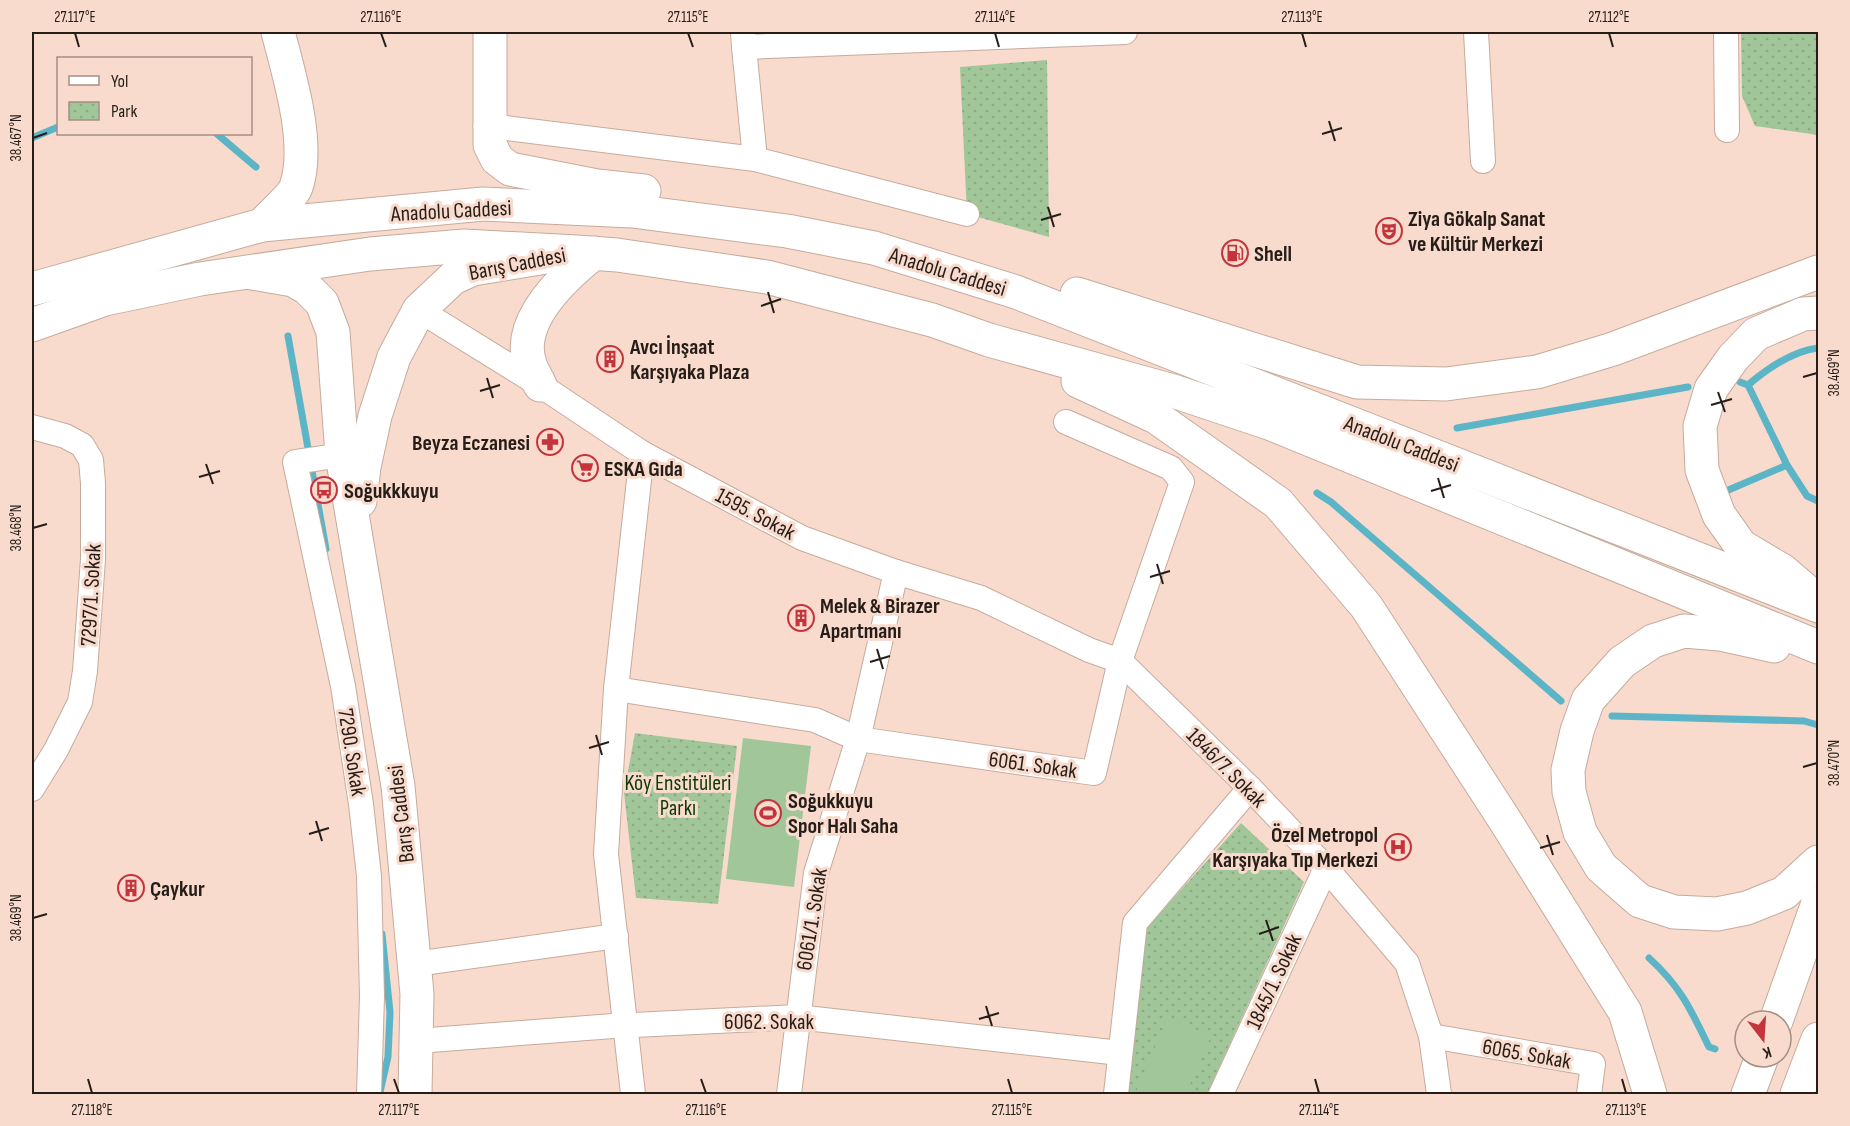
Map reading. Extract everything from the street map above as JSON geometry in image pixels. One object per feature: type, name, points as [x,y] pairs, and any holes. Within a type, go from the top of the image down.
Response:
[{"type":"main road","points":[[262,225],[296,189],[302,157],[296,105],[279,32]]},
{"type":"main road","points":[[490,32],[490,145],[497,159],[510,169],[597,186],[672,194],[787,231]]},
{"type":"main road","name":"Anadolu Caddesi","points":[[32,289],[262,225],[483,204],[632,211],[787,231],[874,248],[1016,292],[1818,606]]},
{"type":"main road","name":"Anadolu Caddesi","points":[[32,325],[105,299],[200,279],[370,254],[464,246],[586,252],[767,277],[932,320],[989,340],[1173,391],[1269,423],[1817,647]]},
{"type":"main road","points":[[540,385],[529,362],[529,331],[536,315],[551,294],[586,252]]},
{"type":"main road","name":"Barış Caddesi","points":[[355,535],[364,467],[375,416],[394,357],[419,310],[453,278],[473,269],[586,252]]},
{"type":"main road","name":"Barış Caddesi","points":[[248,272],[293,280],[308,288],[322,303],[333,332],[342,455],[398,786],[417,994],[415,1095]]},
{"type":"main road","points":[[1016,292],[1068,291],[1357,382],[1446,384],[1537,372],[1613,350],[1818,272]]},
{"type":"main road","points":[[1818,313],[1803,314],[1756,334],[1733,358],[1711,389],[1701,426],[1702,470],[1719,515],[1741,546],[1783,571],[1818,602]]},
{"type":"main road","points":[[989,340],[1156,417],[1278,503],[1366,606],[1506,822],[1625,1012],[1650,1095]]},
{"type":"main road","points":[[1817,647],[1782,648],[1720,634],[1684,631],[1653,641],[1622,662],[1588,700],[1577,731],[1568,770],[1569,792],[1580,832],[1601,867],[1640,902],[1674,912],[1717,914],[1747,908],[1784,893],[1818,862]]},
{"type":"main road","points":[[1780,1009],[1818,903]]},
{"type":"main road","points":[[1797,1095],[1818,1040]]},
{"type":"main road","points":[[1748,1095],[1758,1069]]},
{"type":"street","points":[[755,159],[744,39],[1125,32]]},
{"type":"street","points":[[1476,32],[1483,161]]},
{"type":"street","points":[[1726,32],[1727,130]]},
{"type":"street","points":[[490,126],[755,159],[967,214]]},
{"type":"street","name":"1595. Sokak","points":[[419,310],[540,385],[642,453],[802,538],[896,572],[981,598],[1089,650],[1120,661]]},
{"type":"street","name":"6061. Sokak","points":[[616,689],[815,720],[858,739],[1094,773],[1120,661],[1182,482],[1171,468],[1066,423]]},
{"type":"street","name":"7297/1. Sokak","points":[[32,427],[65,436],[82,445],[91,460],[93,483],[93,548],[85,670],[80,702],[57,750],[32,789]]},
{"type":"street","points":[[633,1095],[606,854],[616,689],[642,453]]},
{"type":"street","name":"7290. Sokak","points":[[342,455],[294,462],[343,687],[361,804],[369,876],[372,972],[369,1095]]},
{"type":"street","name":"6061/1. Sokak","points":[[789,1095],[816,873],[858,739],[896,572]]},
{"type":"street","name":"1846/7. Sokak","points":[[1120,661],[1250,788],[1326,868],[1407,963],[1431,1036],[1439,1095]]},
{"type":"street","points":[[1116,1095],[1135,923],[1250,788]]},
{"type":"street","name":"1845/1. Sokak","points":[[1221,1095],[1326,868]]},
{"type":"street","points":[[414,964],[616,936]]},
{"type":"street","name":"6062. Sokak","points":[[417,1041],[797,1017],[1120,1053]]},
{"type":"street","name":"6065. Sokak","points":[[1431,1036],[1593,1064],[1589,1095]]},
{"type":"green space","points":[[1741,32],[1818,32],[1818,135],[1755,126],[1742,96]]},
{"type":"green space","points":[[1047,60],[1049,237],[967,214],[960,67]]},
{"type":"green space","name":"Köy Enstitüleri Parkı","points":[[635,733],[737,746],[718,904],[636,898],[624,793]]},
{"type":"green space","name":"Soğukkuyu Spor Halı Saha","points":[[743,738],[811,746],[794,887],[726,879]]},
{"type":"green space","points":[[1241,823],[1304,882],[1207,1094],[1125,1094],[1144,931]]},
{"type":"green space","points":[[1168,1017],[1211,1036],[1186,1094],[1135,1094]]},
{"type":"waterway","points":[[32,138],[57,127]]},
{"type":"waterway","points":[[218,135],[256,167]]},
{"type":"waterway","points":[[288,336],[326,549]]},
{"type":"waterway","points":[[1748,385],[1781,361],[1818,348]]},
{"type":"waterway","points":[[1740,382],[1748,385],[1787,465],[1807,496],[1818,501]]},
{"type":"waterway","points":[[1457,428],[1688,387]]},
{"type":"waterway","points":[[1726,491],[1787,465]]},
{"type":"waterway","points":[[1317,493],[1331,502],[1561,701]]},
{"type":"waterway","points":[[1612,716],[1804,721],[1818,725]]},
{"type":"waterway","points":[[380,1092],[388,1057],[390,1012],[382,934]]},
{"type":"waterway","points":[[1649,958],[1677,989],[1691,1010],[1709,1047],[1715,1049]]},
{"type":"place","name":"Ziya Gökalp Sanat ve Kültür Merkezi","points":[[1389,231]]},
{"type":"place","name":"Shell","points":[[1235,253]]},
{"type":"place","name":"Avcı İnşaat Karşıyaka Plaza","points":[[610,359]]},
{"type":"place","name":"Beyza Eczanesi","points":[[550,442]]},
{"type":"place","name":"ESKA Gıda","points":[[585,468]]},
{"type":"place","name":"Soğukkkuyu","points":[[324,490]]},
{"type":"place","name":"Melek & Birazer Apartmanı","points":[[801,618]]},
{"type":"place","name":"Soğukkuyu Spor Halı Saha","points":[[768,813]]},
{"type":"place","name":"Özel Metropol Karşıyaka Tıp Merkezi","points":[[1398,847]]},
{"type":"place","name":"Çaykur","points":[[131,888]]}]
